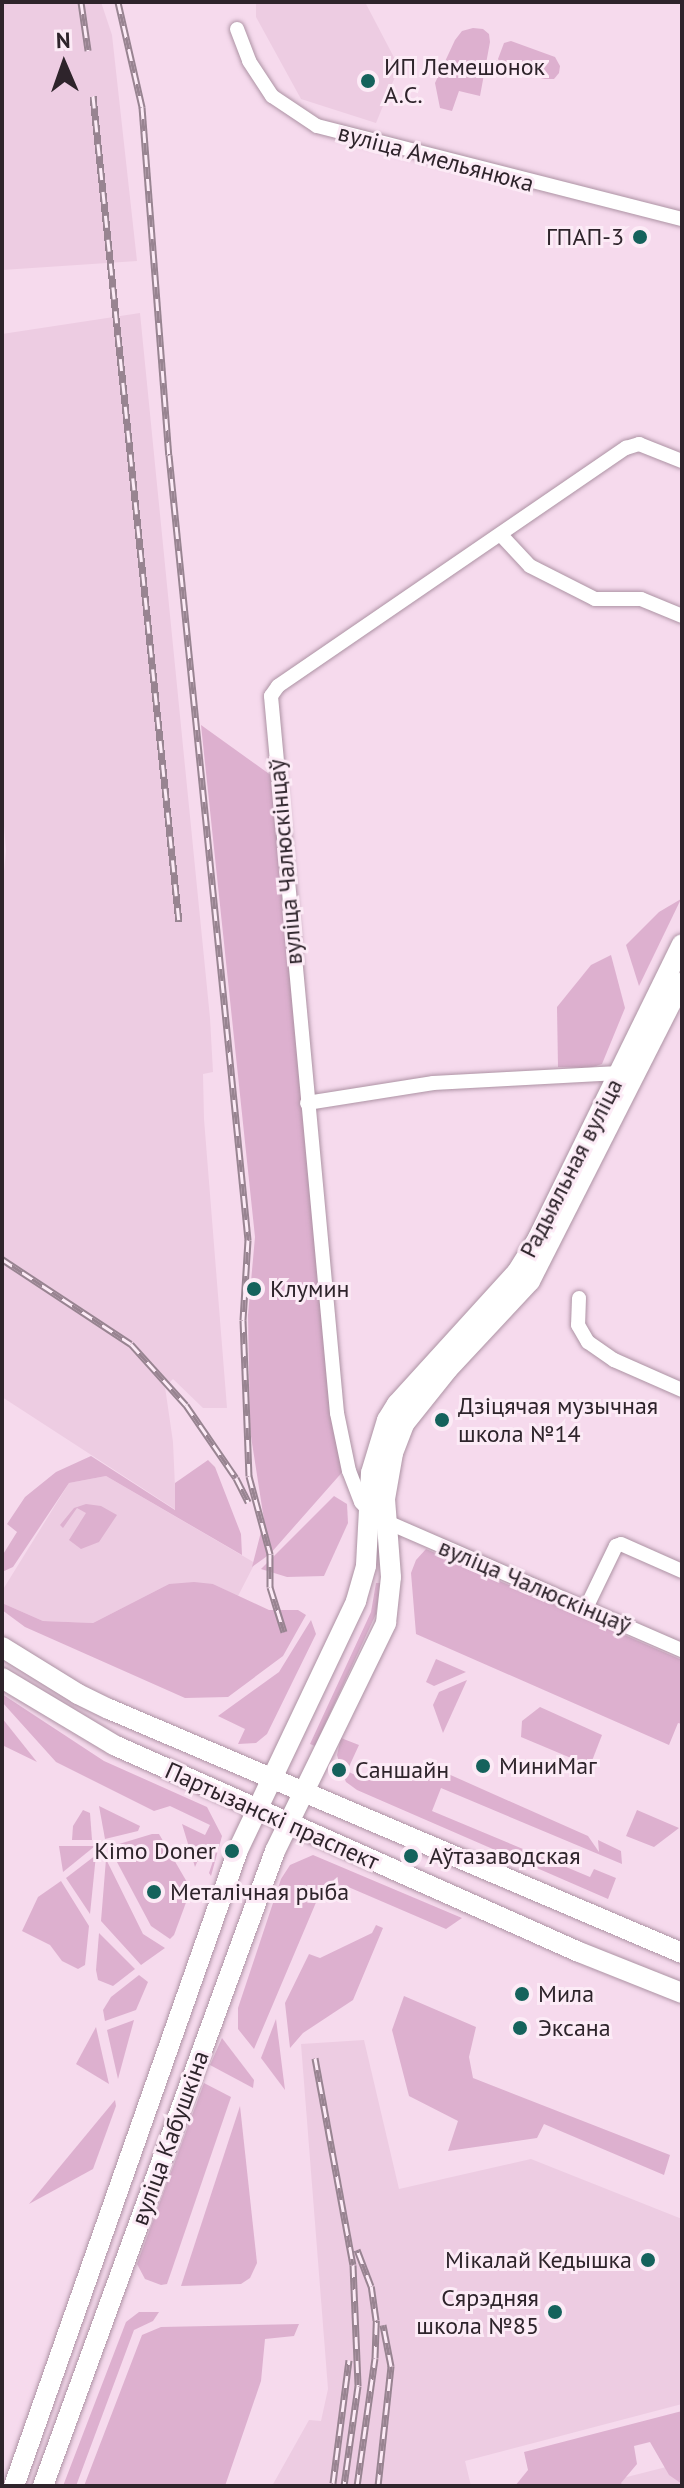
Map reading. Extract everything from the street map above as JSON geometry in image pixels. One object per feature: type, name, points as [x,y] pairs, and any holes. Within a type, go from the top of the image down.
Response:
[{"type":"main road","name":"Радыяльная вуліца","points":[[303,1792],[386,1623],[391,1577],[371,1473],[387,1420],[397,1404],[517,1272],[538,1238],[682,944]]},
{"type":"main road","name":"Радыяльная вуліца","points":[[256,1809],[356,1601],[388,1472],[404,1424],[448,1369],[530,1281],[682,982]]},
{"type":"main road","name":"Партызанскі праспект","points":[[2,1647],[78,1694],[682,1953]]},
{"type":"main road","name":"Партызанскі праспект","points":[[2,1678],[114,1745],[682,1993]]},
{"type":"main road","name":"вуліца Кабушкіна","points":[[43,2486],[219,2001],[303,1792]]},
{"type":"main road","name":"вуліца Кабушкіна","points":[[14,2486],[256,1809]]},
{"type":"street","name":"вуліца Амельянюка","points":[[237,29],[249,61],[272,96],[317,126],[682,219]]},
{"type":"street","name":"вуліца Чалюскінцаў","points":[[682,461],[639,444],[626,448],[278,686],[271,696],[337,1413],[349,1471],[361,1502],[379,1517],[682,1650]]},
{"type":"street","points":[[501,535],[530,566],[595,599],[641,599],[682,616]]},
{"type":"street","points":[[307,1103],[433,1083],[619,1073]]},
{"type":"street","points":[[579,1298],[578,1325],[588,1342],[614,1360],[682,1390]]},
{"type":"street","points":[[586,1608],[616,1546],[621,1544],[682,1571]]},
{"type":"shaded area","points":[[2,2],[101,2],[112,35],[137,261],[2,270]]},
{"type":"shaded area","points":[[256,2],[365,2],[399,67],[376,123],[301,99],[256,17]]},
{"type":"shaded area","points":[[483,29],[489,34],[490,42],[480,96],[459,91],[452,111],[440,108],[435,83],[455,40],[462,31]]},
{"type":"shaded area","points":[[511,41],[555,57],[560,66],[559,73],[554,79],[545,79],[504,70],[498,59],[504,43]]},
{"type":"shaded area","points":[[140,313],[210,1018],[213,1072],[203,1074],[204,1119],[227,1408],[203,1408],[173,1379],[165,1387],[173,1442],[176,1510],[2,1397],[2,892],[6,851],[2,801],[2,334]]},
{"type":"shaded area","points":[[201,725],[272,776],[345,1469],[270,1554],[252,1567],[264,1520],[250,1430],[248,1315],[255,1237]]},
{"type":"shaded area","points":[[681,899],[639,986],[626,945],[659,912]]},
{"type":"shaded area","points":[[611,955],[625,1008],[602,1064],[590,1068],[558,1067],[557,1007],[591,965]]},
{"type":"shaded area","points":[[91,1456],[175,1510],[175,1483],[208,1460],[215,1467],[241,1534],[242,1555],[106,1476],[69,1483],[13,1567],[2,1572],[2,1556],[17,1532],[7,1524],[25,1497],[56,1472]]},
{"type":"shaded area","points":[[106,1476],[255,1563],[238,1596],[213,1584],[169,1584],[93,1623],[43,1621],[2,1603],[2,1591],[69,1483]]},
{"type":"shaded area","points":[[334,1496],[347,1504],[348,1523],[324,1576],[287,1577],[261,1569]]},
{"type":"shaded area","points":[[86,1504],[101,1506],[117,1515],[99,1542],[81,1549],[69,1540],[86,1513],[77,1508],[63,1528],[60,1525],[74,1508]]},
{"type":"shaded area","points":[[426,1549],[682,1660],[682,1724],[678,1723],[669,1745],[416,1634],[411,1573],[416,1560]]},
{"type":"shaded area","points":[[376,1583],[381,1583],[376,1614],[315,1746],[310,1744],[371,1612]]},
{"type":"shaded area","points":[[169,1584],[213,1584],[269,1610],[298,1610],[306,1615],[283,1656],[228,1697],[185,1698],[25,1627],[2,1610],[2,1603],[43,1621],[93,1623]]},
{"type":"shaded area","points":[[311,1620],[316,1634],[267,1734],[256,1743],[238,1744],[245,1729],[218,1716],[279,1672]]},
{"type":"shaded area","points":[[436,1659],[466,1672],[434,1686],[426,1682]]},
{"type":"shaded area","points":[[467,1680],[443,1733],[433,1705],[439,1692]]},
{"type":"shaded area","points":[[2,1694],[104,1761],[207,1807],[222,1836],[211,1876],[209,1873],[216,1852],[204,1846],[195,1867],[182,1824],[205,1835],[210,1825],[170,1806],[154,1811],[56,1762],[2,1702]]},
{"type":"shaded area","points":[[540,1707],[602,1735],[590,1766],[521,1737],[522,1721]]},
{"type":"shaded area","points":[[2,1718],[37,1762],[2,1745]]},
{"type":"shaded area","points":[[341,1738],[359,1745],[347,1771],[365,1780],[437,1769],[588,1836],[599,1852],[598,1840],[621,1851],[622,1864],[441,1788],[432,1811],[590,1877],[594,1869],[616,1878],[608,1899],[357,1790],[346,1782],[342,1772],[337,1755]]},
{"type":"shaded area","points":[[99,1806],[140,1826],[138,1831],[105,1839]]},
{"type":"shaded area","points":[[83,1810],[90,1813],[92,1840],[72,1840],[73,1826]]},
{"type":"shaded area","points":[[637,1810],[679,1828],[654,1847],[626,1836]]},
{"type":"shaded area","points":[[159,1834],[191,1889],[170,1939],[151,1926],[109,1847]]},
{"type":"shaded area","points":[[59,1846],[95,1846],[63,1872]]},
{"type":"shaded area","points":[[96,1855],[90,1914],[66,1878]]},
{"type":"shaded area","points":[[313,1855],[462,1918],[446,1929],[346,1886],[336,1889],[333,1898],[320,1893],[254,2049],[238,2029],[238,2008],[281,1879],[290,1865]]},
{"type":"shaded area","points":[[106,1859],[143,1934],[165,1948],[141,1965],[101,1921]]},
{"type":"shaded area","points":[[61,1881],[89,1926],[85,1965],[78,1969],[62,1961],[50,1945],[22,1931],[38,1897]]},
{"type":"shaded area","points":[[376,1925],[383,1928],[353,2000],[303,2033],[290,2048],[285,2003],[309,1954],[320,1958],[372,1933]]},
{"type":"shaded area","points":[[99,1933],[135,1969],[113,1986],[98,1980]]},
{"type":"shaded area","points":[[139,1975],[148,1982],[136,2010],[105,2021],[103,2010],[111,1997]]},
{"type":"shaded area","points":[[404,1996],[476,2027],[469,2057],[473,2078],[670,2155],[664,2175],[544,2124],[537,2138],[448,2151],[458,2121],[409,2096],[392,2030]]},
{"type":"shaded area","points":[[276,2019],[285,2090],[261,2058]]},
{"type":"shaded area","points":[[134,2020],[118,2079],[107,2030]]},
{"type":"shaded area","points":[[96,2027],[109,2084],[76,2064]]},
{"type":"shaded area","points":[[222,2038],[254,2080],[253,2088],[210,2065]]},
{"type":"shaded area","points":[[364,2040],[399,2189],[531,2159],[682,2219],[682,2404],[465,2461],[471,2486],[272,2486],[309,2420],[321,2421],[328,2389],[301,2044]]},
{"type":"shaded area","points":[[204,2083],[231,2097],[167,2284],[161,2285],[145,2279],[137,2264]]},
{"type":"shaded area","points":[[115,2100],[116,2106],[93,2169],[29,2204]]},
{"type":"shaded area","points":[[240,2106],[257,2263],[250,2278],[241,2284],[181,2286]]},
{"type":"shaded area","points":[[139,2312],[159,2312],[153,2321],[134,2330],[76,2486],[63,2486],[126,2322]]},
{"type":"shaded area","points":[[299,2324],[294,2336],[265,2339],[261,2381],[225,2486],[84,2486],[142,2335],[161,2327]]},
{"type":"shaded area","points":[[682,2411],[682,2484],[669,2475],[650,2442],[634,2446],[637,2464],[621,2483],[623,2486],[515,2486],[528,2470],[524,2452]]},
{"type":"shaded area","points":[[682,2463],[682,2486],[613,2486],[611,2481]]},
{"type":"railway","points":[[81,2],[88,50]]},
{"type":"railway","points":[[118,2],[142,107],[169,455],[248,1240],[243,1320],[249,1476],[270,1554],[270,1587],[284,1632]]},
{"type":"railway","points":[[93,96],[179,922]]},
{"type":"railway","points":[[2,1259],[131,1344],[186,1405],[236,1478],[248,1502]]},
{"type":"railway","points":[[315,2058],[353,2265],[358,2386],[344,2486]]},
{"type":"railway","points":[[357,2250],[371,2286],[376,2320],[375,2358],[357,2486]]},
{"type":"railway","points":[[378,2486],[391,2366],[383,2325]]},
{"type":"railway","points":[[333,2483],[349,2360]]},
{"type":"place","name":"ИП Лемешонок А.С.","points":[[368,81]]},
{"type":"place","name":"ГПАП-3","points":[[640,237]]},
{"type":"place","name":"Клумин","points":[[254,1289]]},
{"type":"place","name":"Дзіцячая музычная школа №14","points":[[442,1420]]},
{"type":"place","name":"МиниМаг","points":[[483,1766]]},
{"type":"place","name":"Саншайн","points":[[339,1770]]},
{"type":"place","name":"Kimo Doner","points":[[232,1851]]},
{"type":"place","name":"Аўтазаводская","points":[[411,1856]]},
{"type":"place","name":"Металічная рыба","points":[[154,1892]]},
{"type":"place","name":"Мила","points":[[522,1994]]},
{"type":"place","name":"Эксана","points":[[520,2028]]},
{"type":"place","name":"Мікалай Кедышка","points":[[648,2260]]},
{"type":"place","name":"Сярэдняя школа №85","points":[[555,2312]]}]
